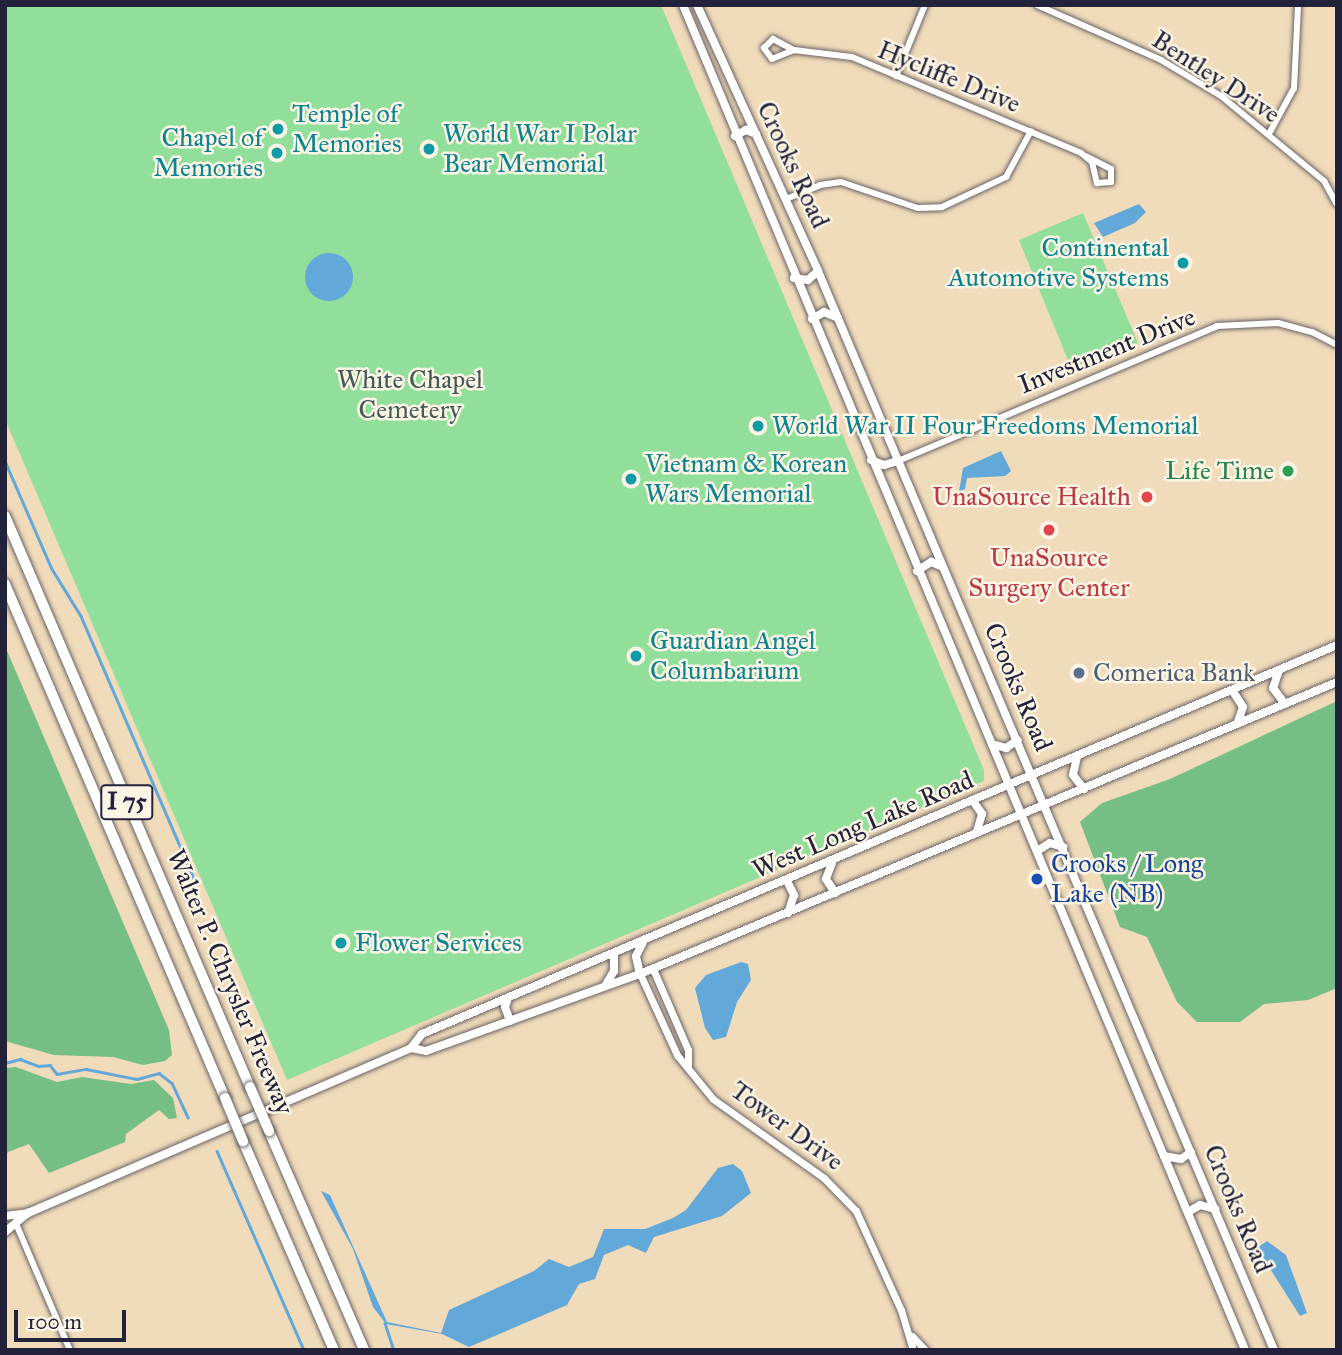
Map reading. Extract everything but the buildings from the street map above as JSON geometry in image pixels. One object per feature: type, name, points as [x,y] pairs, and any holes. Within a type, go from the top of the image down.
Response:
[{"type":"highway","name":"Walter P. Chrysler Freeway","points":[[5,516],[364,1350]]},
{"type":"highway","name":"Walter P. Chrysler Freeway","points":[[5,584],[334,1350]]},
{"type":"main road","name":"Crooks Road","points":[[683,5],[794,278],[1245,1350]]},
{"type":"main road","name":"Crooks Road","points":[[697,5],[818,271],[1046,805],[1274,1350]]},
{"type":"main road","points":[[735,136],[746,130],[756,134]]},
{"type":"main road","points":[[794,278],[808,280],[818,271]]},
{"type":"main road","points":[[812,319],[824,312],[838,318]]},
{"type":"main road","points":[[871,460],[884,465],[898,461]]},
{"type":"main road","points":[[917,571],[931,562],[945,569]]},
{"type":"main road","name":"West Long Lake Road","points":[[5,1216],[28,1213],[411,1048],[422,1034],[832,863],[1337,645]]},
{"type":"main road","points":[[1279,670],[1273,688],[1285,704]]},
{"type":"main road","name":"West Long Lake Road","points":[[411,1048],[426,1051],[653,969],[1337,682]]},
{"type":"main road","points":[[1232,690],[1243,707],[1237,724]]},
{"type":"main road","points":[[992,744],[1006,748],[1018,740]]},
{"type":"main road","points":[[1077,757],[1073,775],[1084,789]]},
{"type":"main road","points":[[973,801],[983,818],[975,834]]},
{"type":"main road","points":[[1037,851],[1050,843],[1063,847]]},
{"type":"main road","points":[[832,863],[827,879],[835,893]]},
{"type":"main road","points":[[787,881],[794,895],[788,913]]},
{"type":"main road","points":[[640,974],[636,956],[643,942]]},
{"type":"main road","points":[[602,988],[614,971],[614,954]]},
{"type":"main road","points":[[508,998],[505,1007],[510,1021]]},
{"type":"main road","points":[[1164,1156],[1181,1159],[1191,1152]]},
{"type":"main road","points":[[1188,1212],[1199,1205],[1215,1209]]},
{"type":"main road","name":"West Long Lake Road","points":[[5,1232],[17,1226],[28,1213]]},
{"type":"street","points":[[896,76],[925,5]]},
{"type":"street","name":"Bentley Drive","points":[[1037,5],[1161,60],[1270,132],[1324,181],[1337,204]]},
{"type":"street","points":[[1270,132],[1294,88],[1297,5]]},
{"type":"street","name":"Hycliffe Drive","points":[[794,50],[773,39],[764,48],[772,59],[794,50],[833,51],[1086,156],[1111,169],[1111,182],[1104,186],[1095,181],[1086,156]]},
{"type":"street","points":[[786,200],[820,185],[841,182],[918,208],[942,207],[1006,177],[1031,131]]},
{"type":"street","name":"Bentley Drive","points":[[1324,181],[1337,186]]},
{"type":"street","name":"Investment Drive","points":[[898,461],[1217,326],[1278,323],[1312,332],[1337,345]]},
{"type":"street","name":"Tower Drive","points":[[653,969],[688,1050],[688,1066]]},
{"type":"street","name":"Tower Drive","points":[[640,974],[677,1055],[722,1108],[816,1171],[848,1201],[868,1232],[912,1335],[925,1350]]},
{"type":"street","points":[[17,1226],[71,1350]]},
{"type":"street","name":"Tower Drive","points":[[912,1335],[913,1350]]},
{"type":"green space","name":"White Chapel Cemetery","points":[[5,5],[661,5],[984,770],[984,781],[287,1080],[5,419]]},
{"type":"green space","points":[[1083,213],[1138,343],[1072,370],[1019,240]]},
{"type":"green space","points":[[5,646],[169,1030],[172,1055],[165,1061],[143,1065],[113,1057],[54,1055],[5,1041]]},
{"type":"green space","points":[[1337,701],[1337,988],[1308,1000],[1264,1004],[1240,1022],[1197,1022],[1177,1002],[1147,937],[1120,927],[1080,822],[1102,803],[1170,779]]},
{"type":"green space","points":[[16,1067],[57,1082],[82,1077],[131,1084],[154,1080],[173,1098],[177,1118],[169,1119],[159,1110],[126,1134],[125,1142],[49,1173],[29,1144],[8,1152],[5,1160],[5,1068]]},
{"type":"water","points":[[1139,204],[1146,212],[1135,223],[1103,237],[1094,223]]},
{"type":"water","points":[[329,253],[346,260],[353,277],[346,294],[329,301],[312,294],[305,277],[312,260]]},
{"type":"water","points":[[1001,451],[1011,471],[1005,476],[967,478],[965,489],[959,492],[963,468]]},
{"type":"water","points":[[741,962],[748,964],[751,980],[737,1002],[726,1037],[713,1040],[705,1028],[695,988],[706,975]]},
{"type":"water","points":[[733,1164],[742,1171],[751,1193],[722,1216],[654,1237],[646,1253],[628,1245],[604,1255],[595,1279],[579,1284],[567,1305],[469,1347],[442,1334],[386,1324],[373,1307],[353,1249],[321,1191],[330,1195],[387,1322],[441,1333],[449,1310],[534,1271],[549,1259],[569,1267],[593,1257],[604,1229],[645,1229],[673,1218],[686,1210],[718,1168]]},
{"type":"water","points":[[1267,1241],[1286,1255],[1307,1313],[1300,1316],[1257,1248]]},
{"type":"waterway","points":[[5,461],[52,569],[81,616],[195,881]]},
{"type":"waterway","points":[[5,1063],[20,1059],[38,1066],[50,1065],[57,1074],[86,1069],[137,1079],[159,1073],[172,1083],[188,1117]]},
{"type":"waterway","points":[[217,1151],[304,1350]]},
{"type":"waterway","points":[[385,1323],[394,1350]]},
{"type":"place","name":"Temple of Memories","points":[[278,129]]},
{"type":"place","name":"World War I Polar Bear Memorial","points":[[429,149]]},
{"type":"place","name":"Chapel of Memories","points":[[277,153]]},
{"type":"place","name":"Continental Automotive Systems","points":[[1183,263]]},
{"type":"place","name":"World War II Four Freedoms Memorial","points":[[758,426]]},
{"type":"place","name":"Life Time","points":[[1288,471]]},
{"type":"place","name":"Vietnam & Korean Wars Memorial","points":[[631,479]]},
{"type":"place","name":"UnaSource Health","points":[[1147,497]]},
{"type":"place","name":"UnaSource Surgery Center","points":[[1049,530]]},
{"type":"place","name":"Guardian Angel Columbarium","points":[[636,656]]},
{"type":"place","name":"Comerica Bank","points":[[1079,673]]},
{"type":"place","name":"Crooks / Long Lake (NB)","points":[[1037,879]]},
{"type":"place","name":"Flower Services","points":[[341,943]]}]
